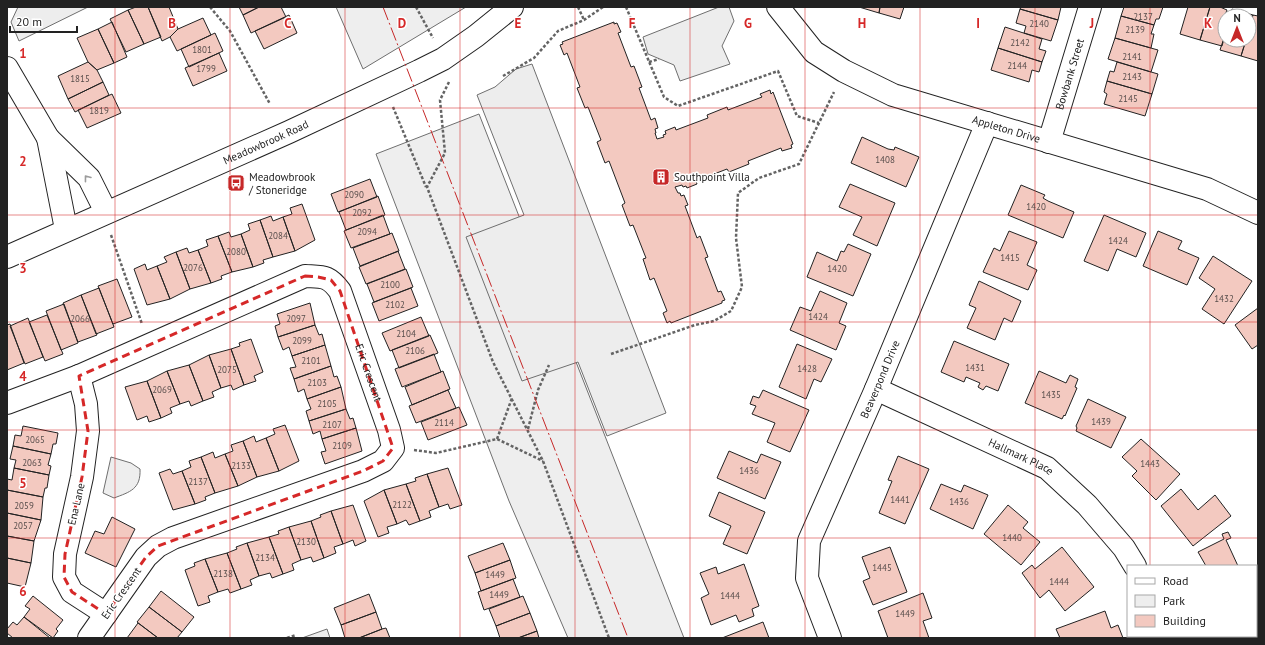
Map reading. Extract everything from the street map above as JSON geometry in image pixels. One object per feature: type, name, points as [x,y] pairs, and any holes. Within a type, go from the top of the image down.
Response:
[{"type":"street","name":"Meadowbrook Road","points":[[7,257],[66,229],[386,87],[443,59],[476,36],[512,7]]},
{"type":"street","name":"Appleton Drive","points":[[778,7],[788,22],[814,52],[844,71],[894,95],[1207,189],[1258,213]]},
{"type":"street","name":"Bowbank Street","points":[[1050,142],[1090,7]]},
{"type":"street","points":[[7,68],[48,138],[89,178],[106,212]]},
{"type":"street","name":"Beaverpond Drive","points":[[830,638],[807,578],[809,541],[876,389],[987,123]]},
{"type":"street","points":[[48,138],[66,229]]},
{"type":"street","name":"Eric Crescent","points":[[7,403],[79,376],[305,276],[318,276],[331,280],[340,291],[389,430],[393,448],[383,461],[362,471],[173,538],[158,546],[146,557],[89,638]]},
{"type":"street","name":"Ena Lane","points":[[79,376],[86,404],[88,431],[82,477],[65,554],[64,578],[72,592],[106,614]]},
{"type":"street","name":"Hallmark Place","points":[[876,389],[1047,468],[1087,506],[1124,548],[1134,565]]},
{"type":"path","points":[[210,7],[230,31],[270,104]]},
{"type":"path","points":[[416,7],[436,42]]},
{"type":"path","points":[[578,7],[584,20]]},
{"type":"path","points":[[503,76],[534,58],[558,31],[584,20],[603,7]]},
{"type":"path","points":[[626,7],[664,97],[678,106],[778,71],[797,116],[819,123]]},
{"type":"path","points":[[649,62],[659,60]]},
{"type":"path","points":[[611,354],[695,325],[714,321],[731,311],[742,287],[736,238],[738,193],[759,178],[799,164],[844,71]]},
{"type":"path","points":[[426,187],[445,153],[440,100],[450,79]]},
{"type":"path","points":[[386,87],[493,362],[543,461],[609,638]]},
{"type":"path","points":[[106,212],[111,236],[149,344]]},
{"type":"path","points":[[528,429],[538,390],[549,365]]},
{"type":"path","points":[[497,439],[512,398]]},
{"type":"path","points":[[393,448],[436,453],[497,439],[543,461]]},
{"type":"path","points":[[287,638],[296,635]]},
{"type":"highlighted area","points":[[305,276],[318,277],[331,280],[340,291],[393,448],[383,461],[363,471],[158,546],[146,557],[106,614],[72,592],[64,577],[65,554],[82,477],[88,431],[79,376]]},
{"type":"green space","points":[[336,7],[466,7],[363,69]]},
{"type":"green space","points":[[479,114],[684,638],[568,638],[509,501],[376,154]]},
{"type":"green space","points":[[111,457],[131,463],[140,469],[139,481],[133,489],[114,498],[103,493]]},
{"type":"shaded area","points":[[18,7],[88,7],[19,41],[11,22]]},
{"type":"shaded area","points":[[719,7],[729,7],[734,21],[722,46],[730,64],[680,81],[674,65],[648,54],[643,37]]},
{"type":"shaded area","points":[[532,64],[666,413],[607,436],[578,362],[522,381],[466,237],[524,215],[477,95],[495,87],[516,69]]},
{"type":"shaded area","points":[[327,629],[330,638],[302,638]]},
{"type":"building","points":[[136,7],[148,7],[161,37],[144,44],[128,10]]},
{"type":"building","points":[[148,7],[169,7],[178,29],[170,37],[162,41]]},
{"type":"building","points":[[239,7],[259,7],[243,15]]},
{"type":"building","points":[[259,7],[281,7],[286,17],[251,33],[243,15]]},
{"type":"building","points":[[859,7],[880,7],[879,13]]},
{"type":"building","points":[[880,7],[904,7],[900,19],[879,13]]},
{"type":"building","points":[[1021,7],[1061,7],[1058,20],[1020,9]]},
{"type":"building","points":[[1124,7],[1163,7],[1159,19],[1156,19],[1154,25],[1121,16]]},
{"type":"building","points":[[1188,7],[1210,7],[1200,40],[1180,34]]},
{"type":"building","points":[[1210,7],[1222,8],[1217,8],[1217,45],[1200,40]]},
{"type":"building","points":[[1020,9],[1058,20],[1051,41],[1024,33],[1026,26],[1016,23]]},
{"type":"building","points":[[128,10],[144,44],[126,52],[110,19]]},
{"type":"building","points":[[289,15],[297,33],[264,49],[255,31]]},
{"type":"building","points":[[1121,16],[1154,25],[1151,34],[1154,34],[1151,48],[1115,38]]},
{"type":"building","points":[[1258,16],[1258,61],[1241,56],[1244,48],[1257,48]]},
{"type":"building","points":[[203,18],[211,35],[177,51],[170,37],[178,29]]},
{"type":"building","points":[[112,22],[127,57],[114,63],[98,29]]},
{"type":"building","name":"Southpoint Villa","points":[[614,22],[614,24],[617,23],[621,32],[618,33],[631,67],[634,66],[642,87],[639,88],[651,120],[655,118],[658,128],[655,129],[657,139],[664,137],[663,135],[666,134],[665,131],[675,127],[676,130],[708,118],[707,115],[727,107],[728,110],[762,97],[760,94],[770,90],[771,94],[773,92],[793,144],[791,145],[792,148],[782,151],[781,148],[748,161],[749,164],[729,172],[727,169],[696,181],[697,184],[687,188],[686,186],[683,187],[682,185],[675,187],[681,196],[684,195],[688,205],[685,206],[697,238],[700,236],[708,257],[705,258],[718,292],[721,291],[725,300],[722,301],[722,303],[671,323],[670,321],[667,323],[663,313],[667,311],[654,278],[650,280],[643,259],[646,258],[633,225],[630,226],[622,205],[625,203],[609,161],[605,163],[597,142],[601,140],[588,107],[585,108],[577,88],[580,87],[567,53],[564,55],[560,45],[563,44],[562,42]]},
{"type":"building","points":[[1005,27],[1042,39],[1039,49],[1046,51],[1042,62],[998,48]]},
{"type":"building","points":[[98,29],[114,63],[97,70],[88,62],[77,38]]},
{"type":"building","points":[[215,33],[223,51],[189,67],[181,49]]},
{"type":"building","points":[[1115,38],[1158,50],[1151,72],[1108,59]]},
{"type":"building","points":[[998,48],[1042,62],[1039,72],[1032,70],[1029,82],[991,70]]},
{"type":"building","points":[[1221,48],[1244,48],[1241,56],[1220,50]]},
{"type":"building","points":[[219,53],[227,71],[193,86],[185,68]]},
{"type":"building","points":[[88,62],[97,70],[103,82],[68,99],[58,76]]},
{"type":"building","points":[[1117,62],[1158,74],[1152,94],[1107,81],[1110,71],[1114,72]]},
{"type":"building","points":[[1107,81],[1152,94],[1145,116],[1104,104],[1107,94],[1104,92]]},
{"type":"building","points":[[103,82],[109,95],[75,112],[68,99]]},
{"type":"building","points":[[112,94],[121,113],[87,128],[78,110]]},
{"type":"building","points":[[862,137],[888,149],[894,150],[895,147],[919,157],[906,187],[851,163]]},
{"type":"building","points":[[370,179],[377,197],[338,212],[331,194]]},
{"type":"building","points":[[850,184],[895,203],[877,246],[853,235],[862,217],[839,207]]},
{"type":"building","points":[[1021,185],[1045,195],[1043,198],[1048,201],[1074,212],[1063,238],[1008,215]]},
{"type":"building","points":[[378,196],[385,215],[346,230],[339,212]]},
{"type":"building","points":[[302,204],[315,240],[295,251],[283,217],[292,214],[290,208]]},
{"type":"building","points":[[383,215],[390,234],[351,248],[344,231]]},
{"type":"building","points":[[1104,215],[1146,233],[1136,257],[1117,249],[1108,271],[1084,261]]},
{"type":"building","points":[[271,216],[273,221],[283,217],[295,251],[273,257],[260,220]]},
{"type":"building","points":[[260,220],[273,257],[263,260],[264,263],[253,267],[241,234],[250,230],[248,224]]},
{"type":"building","points":[[1009,231],[1037,242],[1027,265],[1037,270],[1028,290],[983,272],[994,248],[1000,251]]},
{"type":"building","points":[[1158,231],[1182,241],[1178,249],[1199,258],[1187,285],[1143,266]]},
{"type":"building","points":[[229,232],[231,237],[241,234],[253,267],[232,272],[218,236]]},
{"type":"building","points":[[392,233],[399,251],[360,266],[353,248]]},
{"type":"building","points":[[218,236],[232,272],[221,276],[222,279],[211,283],[198,250],[208,246],[206,240]]},
{"type":"building","points":[[848,244],[871,254],[853,296],[807,277],[817,252],[837,261],[841,251],[844,252]]},
{"type":"building","points":[[187,248],[189,253],[198,250],[211,283],[190,289],[176,252]]},
{"type":"building","points":[[398,251],[405,269],[366,284],[359,267]]},
{"type":"building","points":[[176,252],[190,289],[170,299],[157,266],[167,262],[164,257]]},
{"type":"building","points":[[1213,256],[1252,281],[1224,324],[1202,309],[1215,289],[1199,278]]},
{"type":"building","points":[[145,264],[147,270],[157,266],[170,299],[147,305],[134,269]]},
{"type":"building","points":[[406,269],[413,287],[374,302],[367,284]]},
{"type":"building","points":[[117,279],[132,317],[113,324],[98,286]]},
{"type":"building","points":[[979,281],[1021,301],[1012,322],[1004,318],[995,340],[967,328],[976,308],[969,305]]},
{"type":"building","points":[[99,288],[114,327],[96,334],[81,295]]},
{"type":"building","points":[[411,288],[418,306],[379,321],[372,303]]},
{"type":"building","points":[[820,291],[847,303],[839,323],[846,326],[836,350],[790,330],[800,307],[811,311]]},
{"type":"building","points":[[81,295],[97,335],[78,342],[63,303]]},
{"type":"building","points":[[310,303],[315,325],[278,337],[275,326],[280,324],[277,314]]},
{"type":"building","points":[[64,304],[78,343],[61,350],[46,311]]},
{"type":"building","points":[[1258,308],[1258,345],[1252,349],[1235,325]]},
{"type":"building","points":[[47,315],[63,354],[45,361],[29,322]]},
{"type":"building","points":[[421,317],[429,336],[390,351],[382,333]]},
{"type":"building","points":[[28,318],[43,357],[25,364],[10,326]]},
{"type":"building","points":[[10,324],[24,363],[7,370],[7,325]]},
{"type":"building","points":[[315,325],[319,335],[322,334],[325,345],[292,356],[289,347],[283,350],[278,337]]},
{"type":"building","points":[[430,335],[438,353],[399,368],[392,350]]},
{"type":"building","points":[[251,339],[263,372],[254,376],[256,381],[244,385],[231,349],[240,346],[239,343]]},
{"type":"building","points":[[954,341],[1009,364],[998,391],[986,386],[983,390],[978,387],[980,383],[966,377],[964,382],[941,372]]},
{"type":"building","points":[[797,344],[832,359],[821,382],[814,379],[806,399],[779,387]]},
{"type":"building","points":[[325,345],[331,366],[294,379],[290,368],[296,367],[292,356]]},
{"type":"building","points":[[231,349],[244,385],[233,390],[231,385],[221,388],[209,355]]},
{"type":"building","points":[[434,354],[441,372],[402,387],[395,369]]},
{"type":"building","points":[[209,355],[221,388],[212,392],[214,397],[203,401],[189,365]]},
{"type":"building","points":[[189,365],[203,401],[191,406],[189,401],[180,404],[167,371]]},
{"type":"building","points":[[331,366],[334,377],[337,376],[341,387],[307,399],[304,389],[298,392],[294,379]]},
{"type":"building","points":[[167,371],[180,404],[170,408],[172,413],[161,418],[147,381]]},
{"type":"building","points":[[443,371],[450,389],[412,405],[405,387]]},
{"type":"building","points":[[1039,371],[1066,383],[1070,375],[1078,379],[1075,387],[1077,388],[1065,416],[1064,415],[1062,419],[1025,403]]},
{"type":"building","points":[[147,381],[161,418],[149,422],[147,416],[137,420],[125,387]]},
{"type":"building","points":[[341,387],[346,409],[309,421],[306,411],[311,409],[307,399]]},
{"type":"building","points":[[448,390],[456,408],[416,423],[409,406]]},
{"type":"building","points":[[763,390],[809,410],[790,452],[767,442],[775,423],[752,414],[756,406],[750,404],[753,396],[759,398]]},
{"type":"building","points":[[1088,399],[1126,417],[1111,448],[1076,431],[1076,426]]},
{"type":"building","points":[[459,407],[467,425],[428,440],[421,422]]},
{"type":"building","points":[[346,409],[350,419],[353,418],[356,428],[322,439],[320,431],[313,434],[309,421]]},
{"type":"building","points":[[285,425],[299,461],[279,471],[266,438],[275,434],[273,429]]},
{"type":"building","points":[[23,426],[58,433],[56,444],[53,444],[51,454],[13,446],[15,435],[21,436]]},
{"type":"building","points":[[356,428],[362,451],[325,464],[321,452],[326,451],[322,439]]},
{"type":"building","points":[[254,436],[256,442],[266,438],[279,471],[257,477],[243,441]]},
{"type":"building","points":[[1141,439],[1180,474],[1156,500],[1132,476],[1137,471],[1122,457]]},
{"type":"building","points":[[243,441],[257,477],[238,486],[225,454],[233,451],[231,445]]},
{"type":"building","points":[[13,446],[51,454],[48,465],[51,466],[49,475],[14,468],[16,460],[10,459]]},
{"type":"building","points":[[729,451],[757,463],[761,454],[781,462],[765,499],[717,478]]},
{"type":"building","points":[[213,452],[215,458],[225,454],[238,486],[215,493],[201,457]]},
{"type":"building","points":[[898,456],[929,469],[905,524],[879,513],[892,481],[888,480]]},
{"type":"building","points":[[201,457],[215,493],[205,497],[206,500],[195,504],[182,471],[191,467],[189,461]]},
{"type":"building","points":[[14,468],[49,475],[47,488],[45,488],[43,497],[7,490],[7,479],[12,480]]},
{"type":"building","points":[[448,468],[462,505],[450,509],[448,504],[439,507],[427,474]]},
{"type":"building","points":[[170,469],[173,474],[182,471],[195,504],[173,510],[159,473]]},
{"type":"building","points":[[427,474],[439,507],[429,511],[431,517],[420,521],[406,484],[416,481],[415,478]]},
{"type":"building","points":[[406,484],[420,521],[409,525],[406,520],[397,524],[384,490]]},
{"type":"building","points":[[941,484],[961,492],[964,485],[988,495],[973,529],[930,509]]},
{"type":"building","points":[[1181,489],[1198,510],[1215,495],[1231,516],[1193,546],[1161,506]]},
{"type":"building","points":[[7,490],[43,497],[41,520],[7,513]]},
{"type":"building","points":[[384,490],[397,524],[387,527],[389,533],[378,537],[364,501]]},
{"type":"building","points":[[719,492],[765,512],[747,554],[723,544],[731,526],[709,516]]},
{"type":"building","points":[[353,505],[366,541],[355,546],[353,540],[343,544],[331,511]]},
{"type":"building","points":[[1008,505],[1028,522],[1023,528],[1040,542],[1021,565],[984,534]]},
{"type":"building","points":[[331,511],[343,544],[334,547],[336,553],[324,558],[311,521],[321,517],[320,515]]},
{"type":"building","points":[[7,513],[41,520],[34,541],[7,536]]},
{"type":"building","points":[[112,517],[135,529],[116,567],[85,553],[95,531],[104,534]]},
{"type":"building","points":[[311,521],[324,558],[313,562],[311,557],[301,560],[289,527]]},
{"type":"building","points":[[289,527],[301,560],[292,564],[294,570],[283,574],[269,537],[279,534],[278,531]]},
{"type":"building","points":[[1228,532],[1231,538],[1226,540],[1238,565],[1205,565],[1198,552],[1224,539],[1222,534]]},
{"type":"building","points":[[7,536],[34,541],[31,563],[7,558]]},
{"type":"building","points":[[269,537],[283,574],[272,578],[270,573],[259,576],[247,543]]},
{"type":"building","points":[[247,543],[259,576],[250,580],[252,585],[241,589],[227,553],[237,549],[236,547]]},
{"type":"building","points":[[503,543],[510,560],[475,573],[468,556]]},
{"type":"building","points":[[890,547],[907,592],[873,605],[863,581],[870,578],[862,557]]},
{"type":"building","points":[[1062,547],[1094,587],[1065,611],[1049,590],[1040,598],[1022,573],[1032,565],[1035,569]]},
{"type":"building","points":[[227,553],[241,589],[230,593],[228,589],[218,592],[205,559]]},
{"type":"building","points":[[7,558],[31,563],[25,587],[7,583]]},
{"type":"building","points":[[205,559],[218,592],[208,596],[210,602],[198,606],[185,570],[195,566],[194,563]]},
{"type":"building","points":[[510,560],[516,578],[481,591],[475,573]]},
{"type":"building","points":[[744,564],[759,606],[752,609],[754,616],[739,622],[736,615],[711,625],[701,598],[709,594],[700,573],[716,567],[718,574]]},
{"type":"building","points":[[513,579],[520,597],[484,610],[478,592]]},
{"type":"building","points":[[161,591],[194,617],[182,632],[149,607]]},
{"type":"building","points":[[923,593],[932,618],[923,621],[929,638],[888,638],[878,611]]},
{"type":"building","points":[[369,594],[376,612],[341,625],[334,608]]},
{"type":"building","points":[[33,596],[63,620],[56,629],[58,631],[53,638],[24,617],[30,609],[25,606]]},
{"type":"building","points":[[523,596],[530,613],[496,626],[489,609]]},
{"type":"building","points":[[1257,604],[1258,638],[1240,638],[1257,637]]},
{"type":"building","points":[[149,607],[182,632],[177,638],[158,638],[137,622]]},
{"type":"building","points":[[1105,611],[1111,628],[1118,625],[1123,638],[1060,638],[1056,629]]},
{"type":"building","points":[[376,612],[382,629],[359,638],[345,638],[341,625]]},
{"type":"building","points":[[530,613],[537,631],[518,638],[500,638],[496,626]]},
{"type":"building","points":[[24,617],[50,638],[13,638],[7,633],[7,629],[13,622],[17,625]]},
{"type":"building","points":[[763,622],[769,638],[722,638]]},
{"type":"building","points":[[138,623],[158,638],[127,638]]},
{"type":"building","points":[[386,628],[390,638],[359,638],[382,629]]},
{"type":"building","points":[[537,631],[539,638],[518,638]]},
{"type":"power","points":[[383,7],[628,638]]},
{"type":"place","name":"Southpoint Villa","points":[[661,177]]},
{"type":"place","name":"Meadowbrook / Stoneridge","points":[[236,183]]}]
